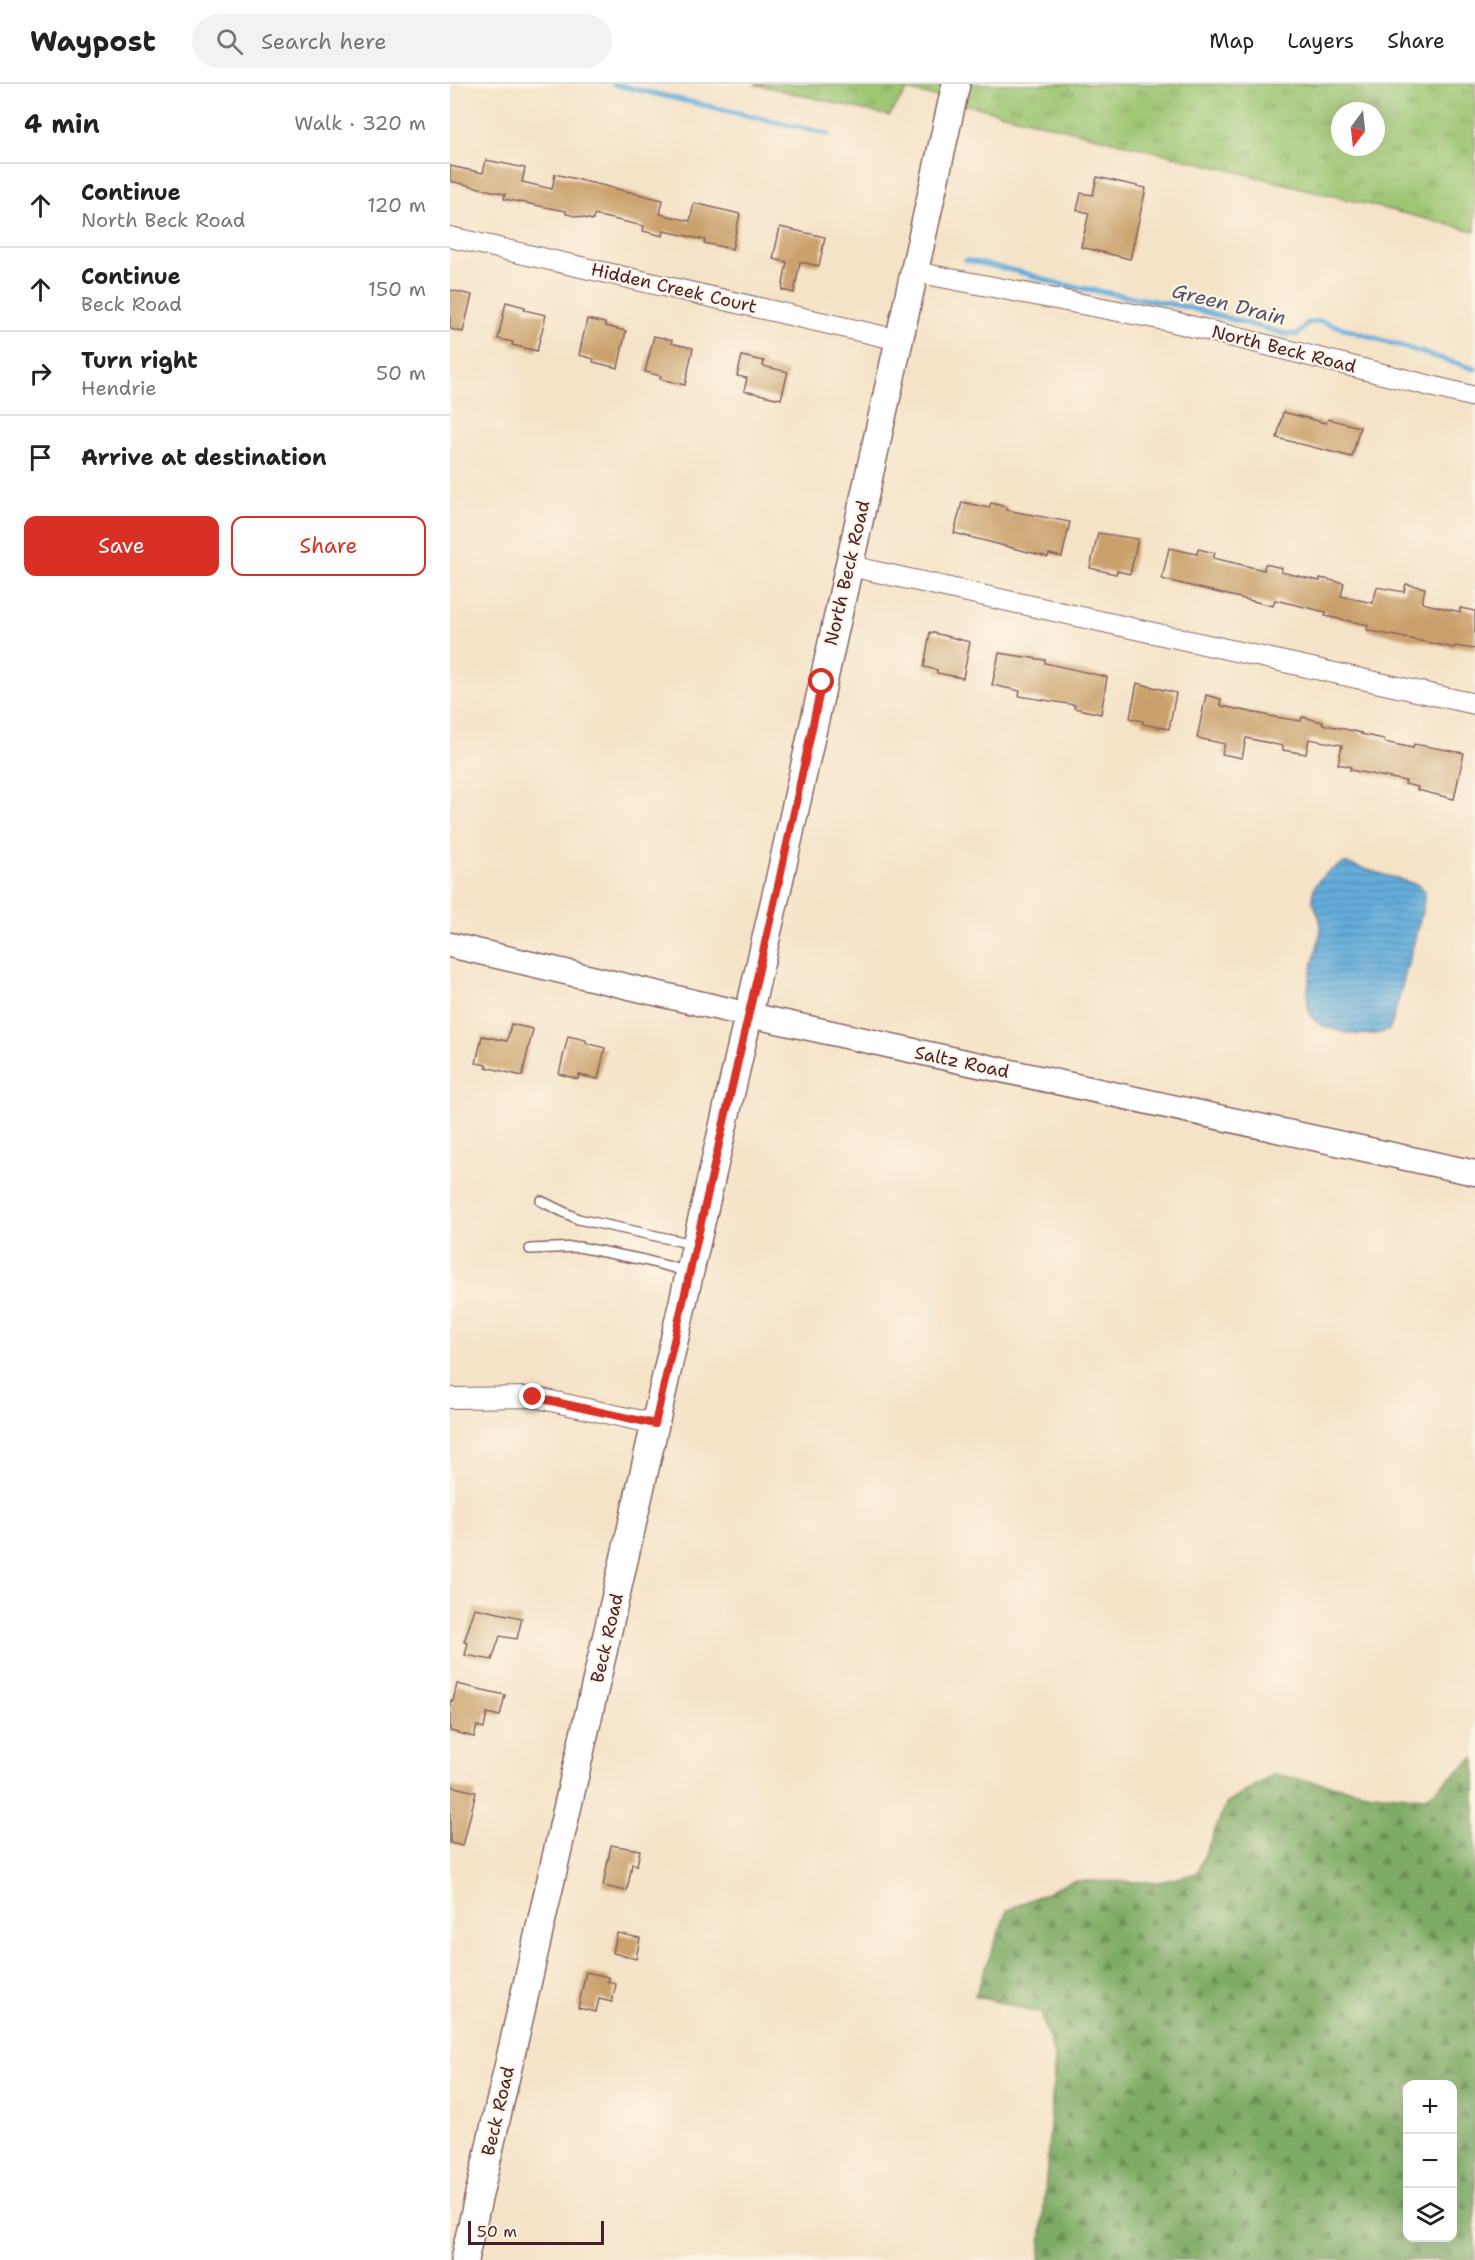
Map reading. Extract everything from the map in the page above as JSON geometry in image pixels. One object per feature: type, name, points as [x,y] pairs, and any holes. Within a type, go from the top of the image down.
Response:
[{"type":"main road","name":"North Beck Road","points":[[748,1015],[956,84]]},
{"type":"main road","name":"Beck Road","points":[[464,2260],[748,1015]]},
{"type":"street","name":"Hidden Creek Court","points":[[450,237],[899,340]]},
{"type":"street","name":"North Beck Road","points":[[915,272],[1170,321],[1475,397]]},
{"type":"street","points":[[850,566],[1475,704]]},
{"type":"street","name":"Saltz Road","points":[[450,945],[748,1015],[1475,1173]]},
{"type":"street","points":[[450,1398],[533,1397],[655,1424]]},
{"type":"lane","points":[[541,1201],[578,1219],[695,1245]]},
{"type":"lane","points":[[530,1250],[579,1247],[689,1272]]},
{"type":"green space","points":[[754,84],[1475,84],[1475,231],[907,90],[889,116]]},
{"type":"green space","points":[[1475,1757],[1475,2260],[1040,2260],[1055,2059],[1041,2013],[975,1996],[1007,1910],[1072,1881],[1160,1882],[1197,1873],[1226,1804],[1274,1774],[1372,1793],[1426,1797]]},
{"type":"water","points":[[1345,863],[1418,885],[1425,891],[1422,912],[1392,1023],[1389,1030],[1377,1034],[1358,1034],[1322,1026],[1314,1020],[1309,1011],[1308,989],[1321,929],[1313,900],[1314,889],[1323,876]]},
{"type":"building","points":[[486,160],[525,168],[522,182],[552,189],[555,174],[663,200],[660,214],[690,221],[694,203],[740,214],[732,249],[664,231],[663,236],[643,231],[644,226],[594,215],[593,220],[566,214],[566,211],[504,199],[505,194],[450,181],[450,166],[483,173]]},
{"type":"building","points":[[1097,177],[1146,188],[1130,259],[1081,247],[1089,213],[1077,210],[1081,193],[1093,195]]},
{"type":"building","points":[[780,227],[825,237],[819,266],[800,262],[794,293],[782,290],[787,262],[773,259]]},
{"type":"building","points":[[450,290],[472,295],[463,332],[450,329]]},
{"type":"building","points":[[506,302],[525,307],[524,310],[546,315],[537,351],[498,339]]},
{"type":"building","points":[[587,319],[626,331],[618,368],[593,362],[594,359],[579,355]]},
{"type":"building","points":[[654,336],[693,348],[685,385],[660,379],[661,376],[645,372]]},
{"type":"building","points":[[742,356],[764,361],[763,366],[788,372],[781,399],[744,391],[747,378],[737,376]]},
{"type":"building","points":[[1283,412],[1326,423],[1328,419],[1360,427],[1352,457],[1277,438]]},
{"type":"building","points":[[962,502],[989,508],[991,503],[1007,507],[1006,510],[1070,522],[1062,557],[1049,554],[1048,557],[954,533]]},
{"type":"building","points":[[1098,533],[1138,539],[1130,574],[1117,571],[1116,574],[1090,568]]},
{"type":"building","points":[[1169,548],[1197,554],[1198,549],[1215,553],[1213,558],[1264,570],[1265,564],[1282,568],[1281,572],[1320,581],[1320,578],[1344,583],[1341,596],[1373,603],[1377,587],[1404,592],[1406,584],[1425,588],[1422,603],[1460,612],[1460,608],[1475,611],[1475,649],[1455,646],[1454,648],[1367,630],[1368,625],[1325,616],[1326,612],[1275,600],[1273,606],[1162,579]]},
{"type":"building","points":[[930,632],[970,642],[963,678],[937,673],[937,670],[924,667]]},
{"type":"building","points":[[999,653],[1045,660],[1045,663],[1107,677],[1101,714],[1074,708],[1075,705],[1019,696],[1020,691],[992,685]]},
{"type":"building","points":[[1137,683],[1176,693],[1169,729],[1143,724],[1143,721],[1130,718]]},
{"type":"building","points":[[1206,695],[1221,699],[1222,706],[1301,721],[1302,717],[1384,739],[1384,742],[1413,748],[1414,744],[1464,753],[1454,799],[1417,790],[1418,787],[1405,784],[1406,781],[1350,770],[1351,767],[1338,764],[1342,745],[1309,739],[1306,754],[1283,750],[1283,746],[1246,738],[1242,758],[1222,754],[1225,744],[1197,738]]},
{"type":"building","points":[[511,1024],[533,1029],[522,1076],[476,1063],[482,1036],[507,1041]]},
{"type":"building","points":[[568,1036],[605,1048],[598,1079],[579,1075],[578,1079],[559,1074]]},
{"type":"building","points":[[475,1608],[522,1618],[517,1639],[500,1636],[492,1660],[465,1655],[468,1643],[464,1642]]},
{"type":"building","points":[[457,1684],[505,1695],[500,1716],[487,1713],[484,1728],[477,1726],[474,1737],[450,1731],[450,1700],[453,1701]]},
{"type":"building","points":[[450,1786],[476,1792],[463,1846],[450,1843]]},
{"type":"building","points":[[611,1845],[640,1850],[637,1865],[632,1864],[627,1891],[603,1886]]},
{"type":"building","points":[[617,1933],[640,1938],[636,1959],[613,1953]]},
{"type":"building","points":[[586,1972],[609,1977],[608,1982],[616,1984],[612,2002],[599,1999],[596,2012],[578,2008]]},
{"type":"waterway","name":"Green Drain","points":[[613,84],[828,134]]},
{"type":"waterway","name":"Green Drain","points":[[966,260],[1024,273],[1059,284],[1187,307],[1286,334],[1298,335],[1307,323],[1320,321],[1475,369]]},
{"type":"route","points":[[533,1397],[655,1424],[778,886],[822,682]]}]
